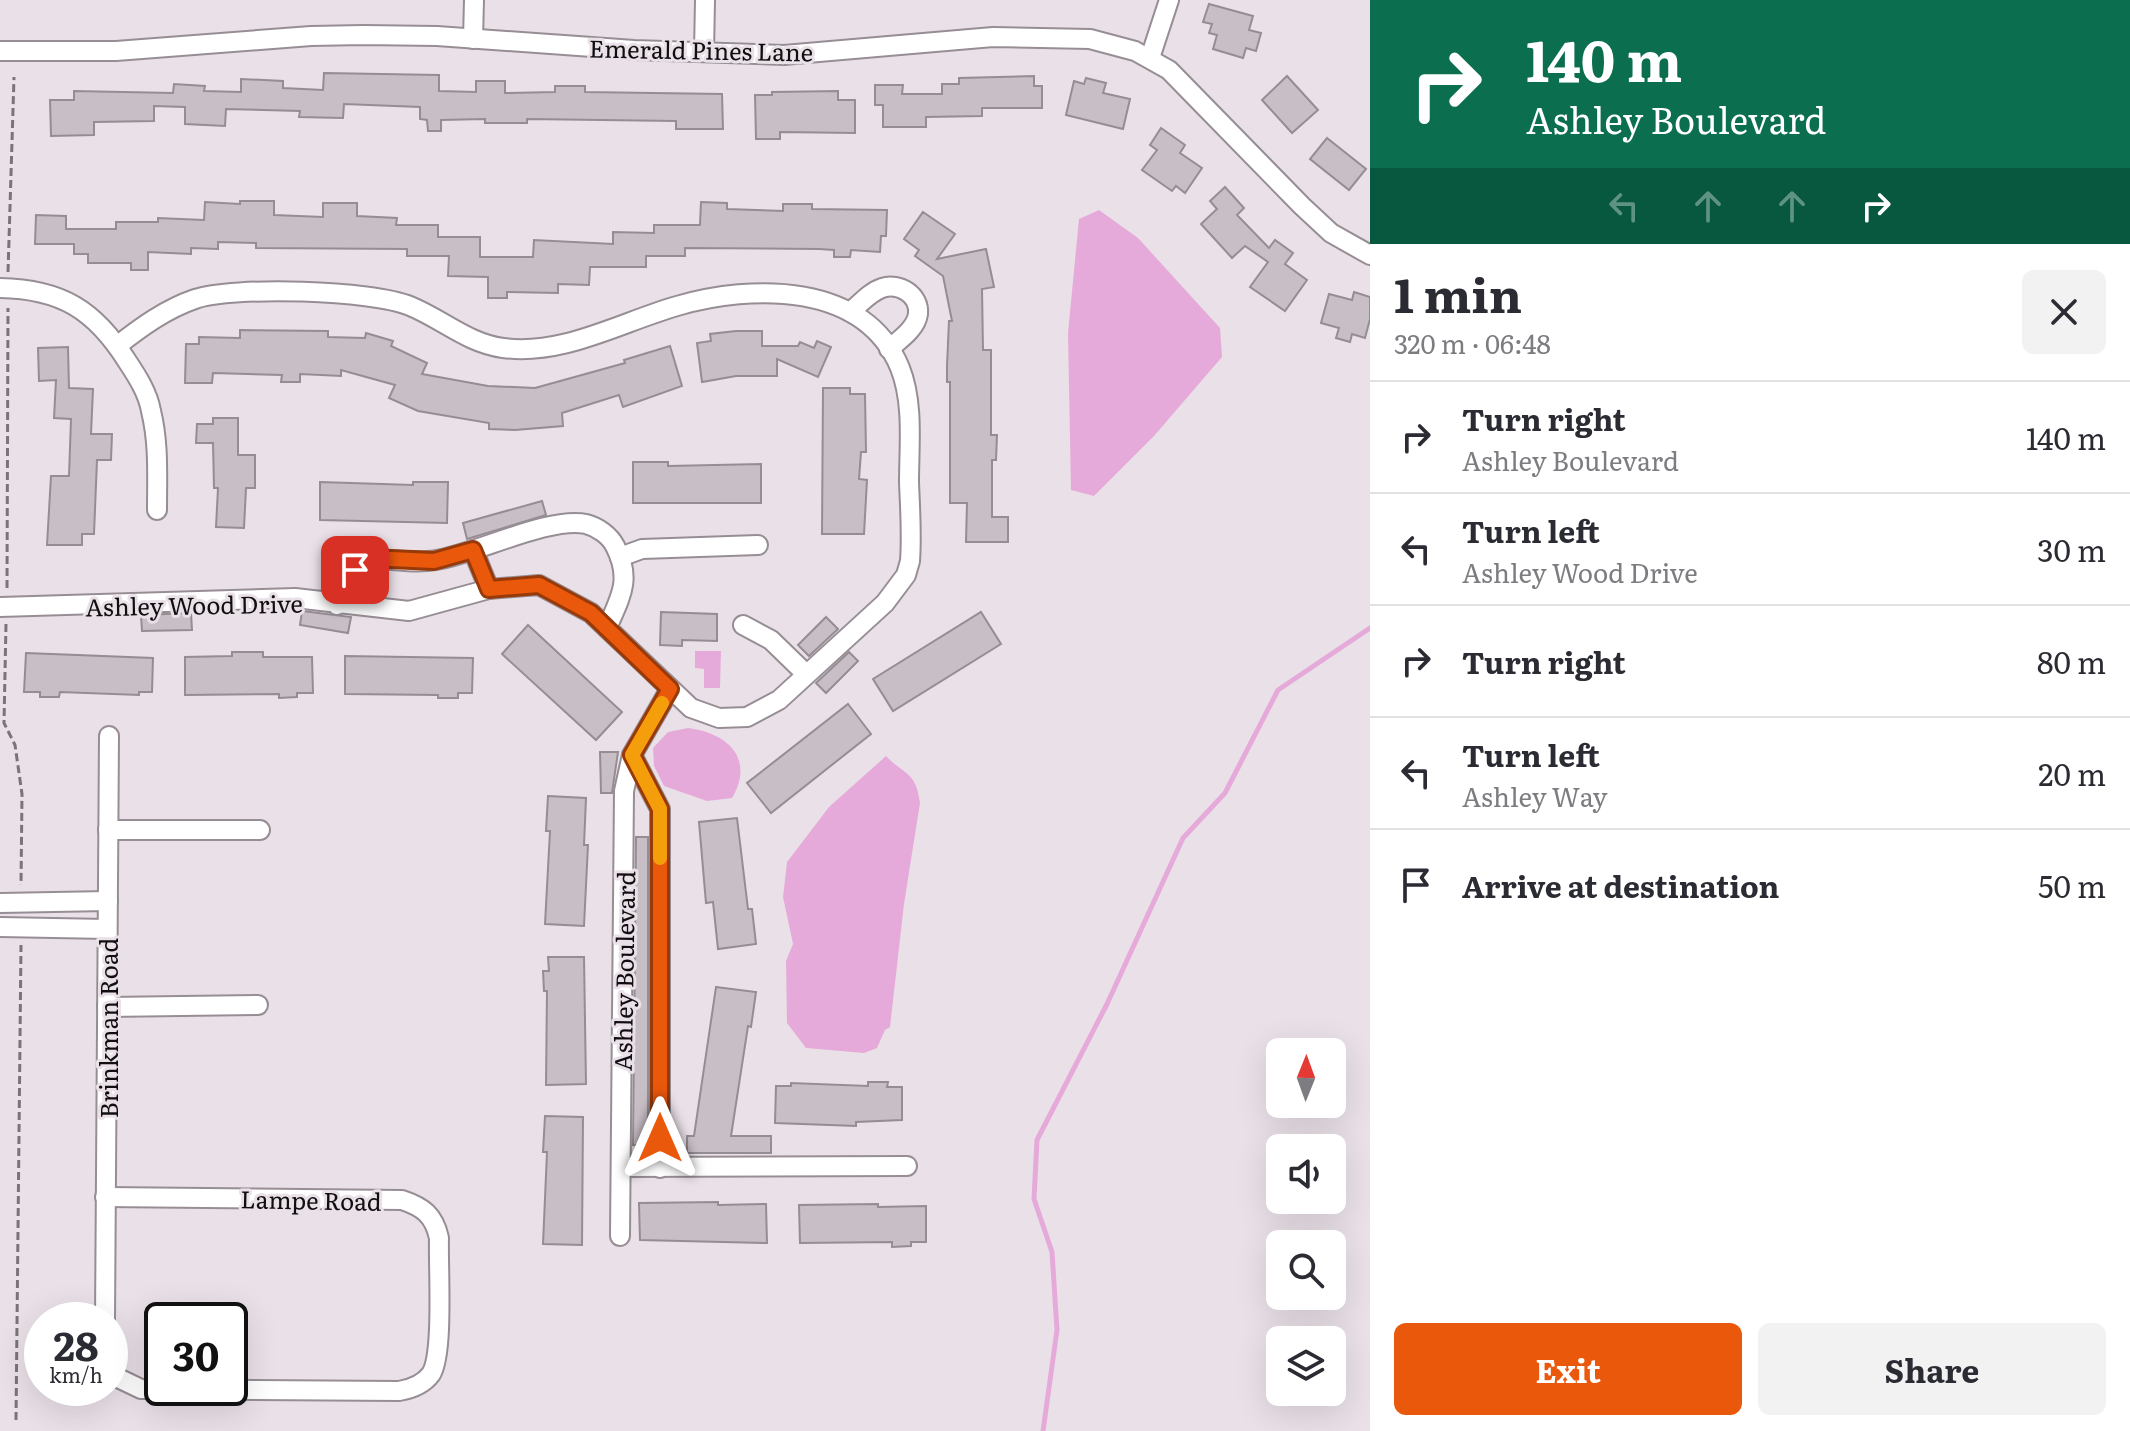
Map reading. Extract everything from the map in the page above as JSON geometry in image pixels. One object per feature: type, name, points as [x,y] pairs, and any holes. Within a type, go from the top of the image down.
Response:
[{"type":"street","points":[[473,39],[474,0]]},
{"type":"street","points":[[704,52],[705,0]]},
{"type":"street","points":[[1150,58],[1169,0]]},
{"type":"street","name":"Emerald Pines Lane","points":[[0,51],[116,51],[311,36],[473,39],[784,55],[939,40],[1054,37],[1112,43],[1150,58],[1181,82],[1331,233],[1370,255]]},
{"type":"street","points":[[117,346],[145,324],[177,306],[198,298],[240,293],[376,296],[412,307],[473,340],[501,348],[529,349],[589,335],[674,306],[730,295],[810,297],[850,312],[889,349],[906,334],[918,314],[916,302],[898,287],[883,288],[850,312]]},
{"type":"street","points":[[4,288],[48,293],[67,300],[101,324],[117,346],[151,406],[156,445],[157,510]]},
{"type":"street","name":"Ashley Wood Drive","points":[[3,607],[295,598],[409,611],[489,589],[539,585],[591,613],[691,708],[719,718],[747,717],[779,700],[885,603],[906,575],[912,535],[908,405],[900,369],[889,349]]},
{"type":"street","points":[[337,605],[342,581],[368,558],[434,561],[554,527],[586,524],[605,533],[620,557],[625,573],[624,589],[607,628]]},
{"type":"street","points":[[620,557],[642,549],[758,545]]},
{"type":"street","points":[[473,550],[489,589]]},
{"type":"street","points":[[743,625],[771,640],[806,674]]},
{"type":"street","name":"Ashley Boulevard","points":[[620,1236],[624,791],[632,755],[670,689]]},
{"type":"street","name":"Brinkman Road","points":[[105,1302],[109,736]]},
{"type":"street","name":"Ashley Boulevard","points":[[632,755],[660,809],[660,1168]]},
{"type":"street","points":[[108,830],[260,830]]},
{"type":"street","points":[[0,903],[108,901]]},
{"type":"street","points":[[0,927],[107,929]]},
{"type":"street","points":[[107,1007],[258,1005]]},
{"type":"street","points":[[621,1167],[907,1166]]},
{"type":"street","name":"Lampe Road","points":[[105,1197],[402,1200],[428,1213],[436,1224],[438,1295],[435,1366],[429,1376],[412,1389],[141,1389],[128,1381]]},
{"type":"path","points":[[14,77],[4,288],[7,570],[3,607],[4,723],[15,745],[22,794],[21,902]]},
{"type":"path","points":[[0,571],[7,570]]},
{"type":"path","points":[[16,1420],[21,929]]},
{"type":"shaded area","points":[[1099,210],[1138,238],[1220,328],[1222,357],[1154,436],[1094,496],[1071,490],[1068,333],[1079,219]]},
{"type":"shaded area","points":[[695,651],[721,651],[720,688],[704,688],[704,669],[695,668]]},
{"type":"shaded area","points":[[688,728],[715,736],[734,750],[740,771],[732,798],[707,801],[664,786],[654,766],[653,748],[668,732]]},
{"type":"shaded area","points":[[886,756],[912,779],[920,803],[904,904],[890,1027],[885,1030],[877,1048],[864,1053],[806,1048],[787,1023],[786,961],[793,944],[783,897],[787,862],[829,807]]},
{"type":"building","points":[[1209,4],[1253,16],[1249,30],[1261,33],[1256,51],[1246,48],[1243,58],[1213,49],[1217,35],[1209,33],[1212,24],[1203,22]]},
{"type":"building","points":[[324,73],[439,75],[439,91],[476,92],[476,81],[505,81],[505,93],[555,92],[555,86],[585,86],[585,92],[722,94],[723,129],[676,129],[676,121],[527,119],[527,123],[485,123],[485,119],[441,120],[441,131],[428,131],[427,120],[420,119],[420,107],[344,104],[343,118],[299,117],[300,111],[226,109],[225,126],[185,124],[185,107],[154,106],[154,121],[94,122],[94,135],[51,136],[50,100],[74,100],[74,91],[173,93],[174,84],[205,86],[204,91],[241,92],[241,79],[283,81],[283,88],[323,90]]},
{"type":"building","points":[[1034,76],[1034,86],[1042,86],[1042,108],[982,108],[982,116],[926,117],[926,127],[883,127],[883,105],[875,105],[875,85],[903,85],[902,94],[942,94],[942,84],[959,84],[959,78]]},
{"type":"building","points":[[1287,76],[1318,110],[1292,133],[1262,100]]},
{"type":"building","points":[[1086,78],[1106,83],[1103,93],[1130,99],[1123,129],[1066,115],[1074,81],[1084,84]]},
{"type":"building","points":[[838,91],[838,100],[855,100],[855,133],[780,132],[780,139],[756,139],[755,95]]},
{"type":"building","points":[[1161,128],[1185,145],[1180,153],[1202,168],[1185,193],[1176,186],[1172,191],[1142,170],[1157,150],[1150,145]]},
{"type":"building","points":[[1327,138],[1366,169],[1349,190],[1310,159]]},
{"type":"building","points":[[1225,187],[1244,208],[1237,215],[1269,248],[1275,240],[1293,253],[1285,264],[1307,280],[1285,311],[1250,287],[1268,262],[1245,246],[1232,258],[1201,224],[1217,209],[1210,201]]},
{"type":"building","points":[[240,201],[274,201],[274,215],[323,217],[323,203],[357,203],[357,216],[397,218],[396,225],[438,225],[438,237],[480,237],[480,257],[533,257],[534,240],[613,244],[613,232],[654,233],[654,225],[700,225],[701,202],[727,203],[727,209],[783,211],[783,204],[812,204],[812,209],[887,210],[886,236],[881,236],[880,252],[851,250],[850,257],[834,257],[834,250],[819,249],[685,248],[685,256],[646,256],[646,267],[590,267],[589,285],[558,284],[558,293],[507,292],[507,298],[488,298],[488,277],[448,276],[449,256],[407,256],[407,249],[256,248],[256,243],[218,242],[218,249],[191,248],[191,254],[148,252],[148,270],[131,270],[131,263],[88,263],[88,254],[74,254],[74,244],[35,244],[36,215],[66,216],[66,229],[116,229],[116,222],[158,222],[158,218],[204,220],[205,202],[240,204]]},
{"type":"building","points":[[923,212],[955,234],[937,259],[986,249],[994,287],[982,289],[983,350],[991,350],[991,435],[997,435],[996,460],[992,460],[992,517],[1008,517],[1008,542],[966,542],[967,503],[950,503],[950,382],[947,382],[947,366],[949,321],[952,321],[943,276],[915,256],[919,250],[904,239]]},
{"type":"building","points":[[1354,292],[1370,297],[1370,319],[1365,338],[1352,334],[1350,342],[1336,338],[1339,328],[1321,323],[1329,294],[1352,300]]},
{"type":"building","points":[[240,330],[328,331],[328,337],[365,338],[366,333],[393,341],[391,346],[427,363],[422,374],[488,386],[535,388],[625,363],[624,360],[670,346],[682,386],[623,407],[619,395],[562,413],[563,426],[515,430],[489,429],[489,423],[418,411],[389,398],[395,385],[341,370],[341,376],[300,374],[300,382],[281,382],[282,375],[213,373],[212,383],[185,383],[186,344],[199,344],[199,337],[240,338]]},
{"type":"building","points":[[762,331],[762,346],[798,346],[800,342],[814,348],[817,341],[831,347],[818,377],[777,359],[777,376],[736,376],[702,382],[697,343],[711,341],[710,334]]},
{"type":"building","points":[[68,347],[69,388],[93,389],[91,434],[112,434],[111,460],[97,460],[94,534],[82,534],[82,545],[47,545],[51,476],[69,476],[71,419],[54,418],[56,380],[39,381],[38,348]]},
{"type":"building","points":[[823,388],[850,388],[850,394],[865,394],[866,452],[861,452],[859,479],[867,480],[864,534],[822,534]]},
{"type":"building","points":[[213,418],[238,418],[238,455],[255,455],[255,488],[246,488],[244,528],[216,527],[218,488],[214,488],[213,443],[196,443],[197,424],[213,424]]},
{"type":"building","points":[[633,462],[668,462],[668,466],[761,464],[761,503],[633,503]]},
{"type":"building","points":[[320,482],[413,485],[413,482],[448,482],[447,523],[320,520]]},
{"type":"building","points":[[542,501],[546,515],[467,539],[463,523]]},
{"type":"building","points":[[302,611],[351,617],[348,633],[300,625]]},
{"type":"building","points":[[661,612],[717,614],[717,641],[682,640],[682,646],[660,645]]},
{"type":"building","points":[[981,612],[1001,644],[893,711],[873,679]]},
{"type":"building","points":[[191,613],[192,630],[142,631],[141,615]]},
{"type":"building","points":[[826,617],[838,629],[809,656],[798,645]]},
{"type":"building","points":[[528,625],[622,712],[596,740],[502,654]]},
{"type":"building","points":[[232,652],[263,652],[263,657],[312,657],[313,693],[279,698],[279,694],[185,695],[185,657],[232,656]]},
{"type":"building","points":[[849,652],[858,661],[826,693],[816,683]]},
{"type":"building","points":[[26,653],[153,658],[152,692],[139,692],[139,695],[60,692],[59,697],[40,697],[40,692],[24,692]]},
{"type":"building","points":[[345,656],[473,658],[472,693],[458,693],[458,698],[345,694]]},
{"type":"building","points":[[848,704],[871,734],[771,813],[747,783]]},
{"type":"building","points":[[600,752],[618,752],[612,793],[601,793]]},
{"type":"building","points":[[548,796],[586,798],[584,845],[588,845],[584,926],[545,924],[550,831],[546,831]]},
{"type":"building","points":[[737,818],[748,909],[752,909],[756,944],[718,949],[713,902],[706,903],[699,822]]},
{"type":"building","points":[[636,837],[648,837],[648,1146],[633,1145]]},
{"type":"building","points":[[548,957],[584,957],[586,1084],[546,1085],[547,991],[544,991],[543,971],[549,971]]},
{"type":"building","points":[[716,987],[756,992],[731,1136],[771,1136],[771,1153],[687,1153],[687,1136],[694,1136]]},
{"type":"building","points":[[868,1082],[888,1082],[887,1087],[902,1087],[902,1120],[856,1122],[856,1126],[775,1123],[776,1086],[791,1086],[791,1083],[868,1086]]},
{"type":"building","points":[[545,1116],[583,1117],[582,1245],[543,1244],[547,1152],[543,1152]]},
{"type":"building","points":[[718,1202],[718,1205],[766,1204],[767,1243],[640,1240],[639,1203]]},
{"type":"building","points":[[878,1204],[878,1207],[926,1206],[926,1242],[892,1247],[892,1242],[800,1243],[799,1205]]},
{"type":"waterway","points":[[1043,1431],[1057,1330],[1052,1252],[1034,1199],[1037,1140],[1107,1004],[1183,838],[1225,793],[1278,690],[1370,628]]},
{"type":"slow traffic","points":[[660,858],[660,809],[632,755],[662,703]]},
{"type":"route","points":[[355,570],[368,558],[434,561],[473,550],[489,589],[539,585],[591,613],[670,689],[632,755],[660,809],[660,1138]]}]
